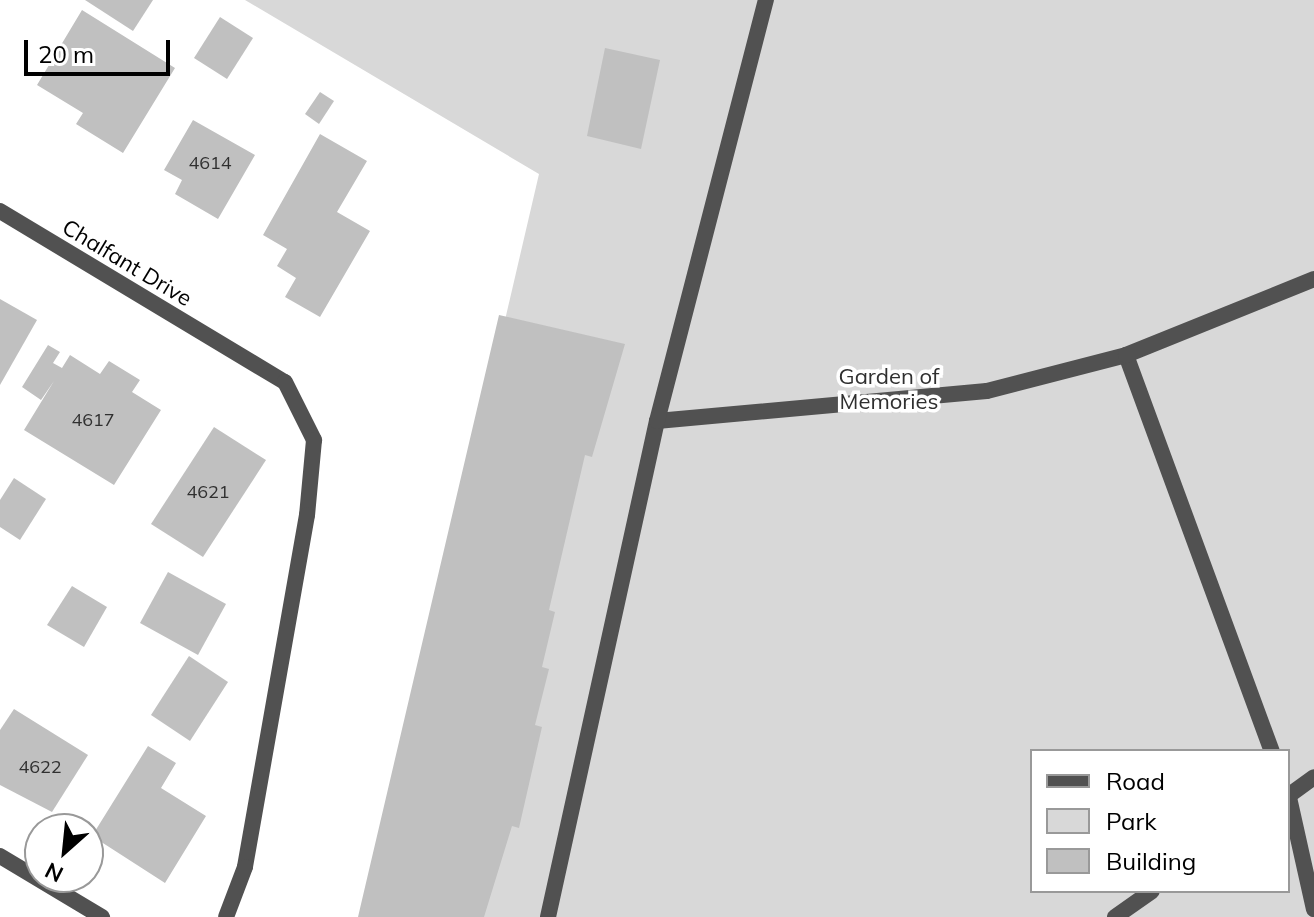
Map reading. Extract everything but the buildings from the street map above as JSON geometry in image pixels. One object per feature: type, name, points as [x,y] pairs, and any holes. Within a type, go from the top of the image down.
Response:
[{"type":"street","points":[[548,917],[657,421],[766,0]]},
{"type":"street","name":"Chalfant Drive","points":[[0,211],[232,353],[285,382],[314,440],[245,867],[226,917]]},
{"type":"street","points":[[657,421],[987,391],[1126,355],[1314,279]]},
{"type":"street","points":[[1126,355],[1271,749]]},
{"type":"street","points":[[1290,794],[1314,777]]},
{"type":"street","points":[[1290,804],[1314,909]]},
{"type":"street","points":[[0,856],[102,917]]},
{"type":"street","points":[[1115,917],[1149,893]]},
{"type":"green space","name":"Garden of Memories","points":[[245,0],[1314,0],[1314,917],[366,917],[539,174]]}]
